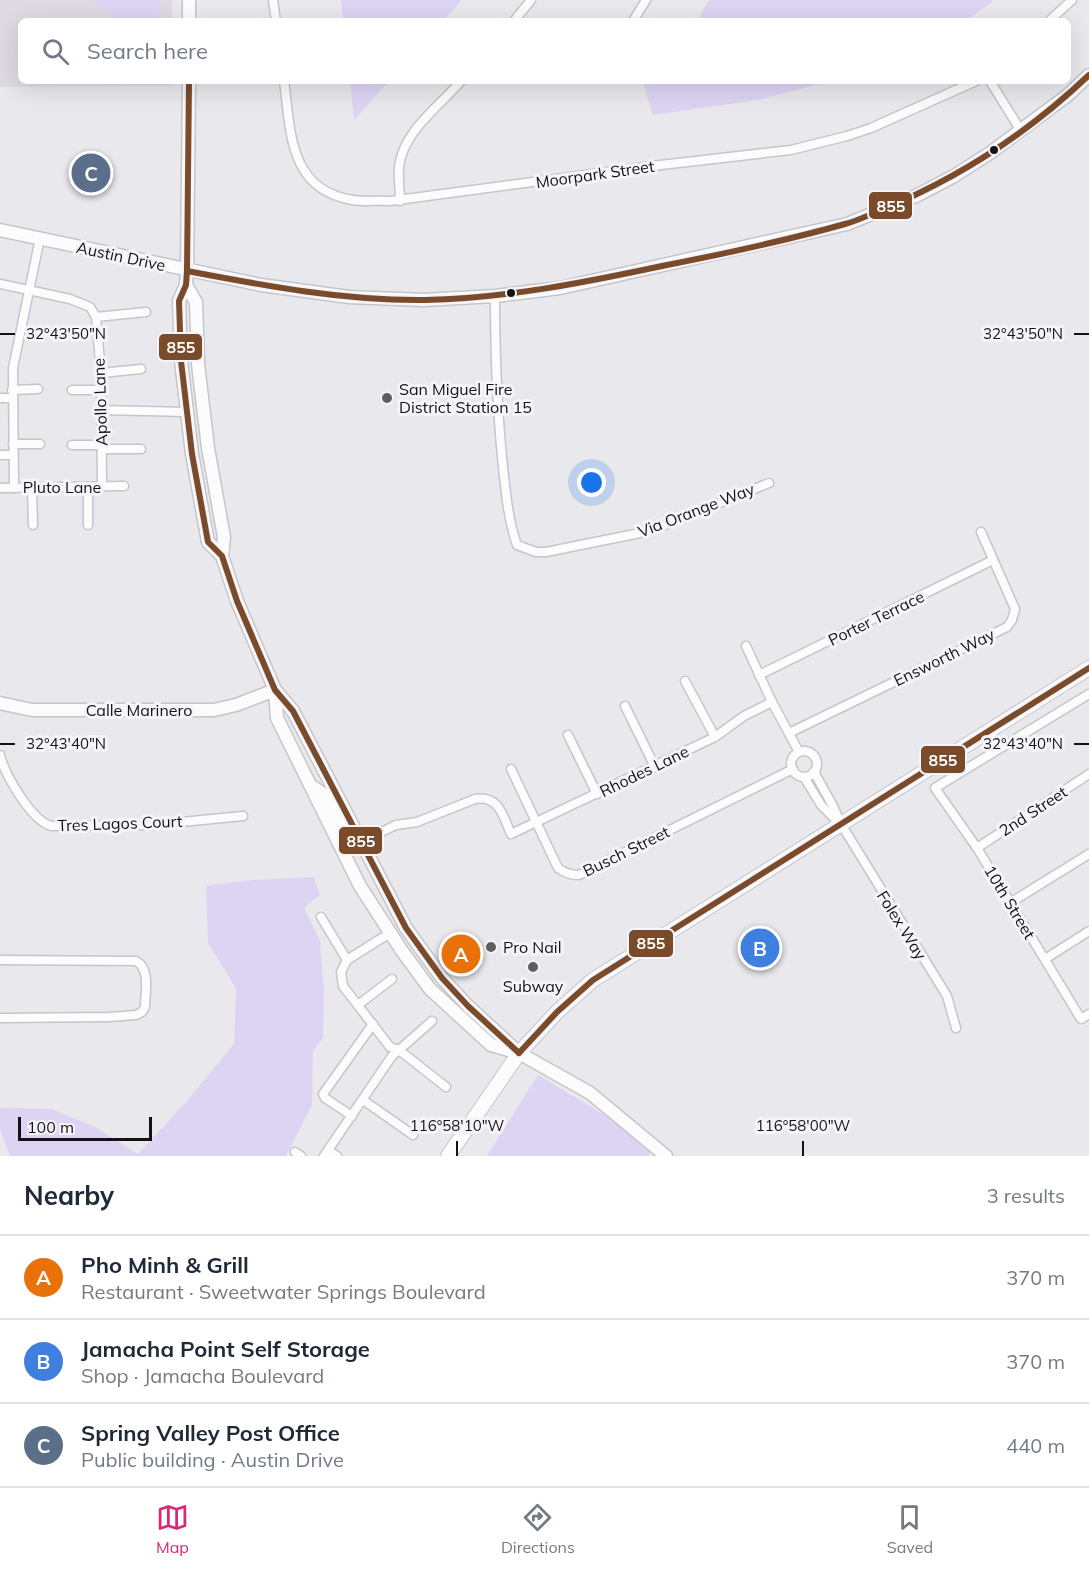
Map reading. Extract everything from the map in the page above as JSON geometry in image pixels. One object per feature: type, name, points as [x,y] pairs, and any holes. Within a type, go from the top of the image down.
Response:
[{"type":"main road","points":[[189,0],[189,18]]},
{"type":"main road","name":"Austin Drive","points":[[0,230],[279,289],[349,297],[424,300],[495,296],[560,288],[847,224],[918,195],[954,176],[990,153],[1068,95],[1089,75]]},
{"type":"main road","points":[[189,84],[187,271],[186,285],[179,301],[181,361],[192,454],[208,542],[222,556]]},
{"type":"main road","points":[[186,285],[196,302],[198,364],[208,448],[224,537],[222,556],[237,601],[275,690],[293,711],[406,928],[438,973],[468,1006],[519,1053],[590,1093],[666,1156]]},
{"type":"main road","points":[[187,412],[194,412],[199,435],[208,448]]},
{"type":"main road","points":[[448,1156],[519,1053],[557,1012],[593,980],[1089,668]]},
{"type":"main road","points":[[275,690],[277,718],[360,886],[390,933],[430,989],[450,1009],[491,1045],[519,1053]]},
{"type":"main road","name":"Calle Marinero","points":[[0,703],[32,710],[214,710],[236,705],[275,690]]},
{"type":"main road","points":[[310,784],[326,796],[345,835],[354,843],[360,842]]},
{"type":"main road","points":[[390,933],[400,937],[424,968],[438,973]]},
{"type":"street","points":[[273,0],[276,18]]},
{"type":"street","points":[[516,18],[531,0]]},
{"type":"street","points":[[635,18],[646,0]]},
{"type":"street","points":[[1052,18],[1072,0]]},
{"type":"street","name":"Moorpark Street","points":[[284,84],[293,150],[311,179],[325,190],[342,197],[400,201],[652,166],[791,150],[871,128],[969,84]]},
{"type":"street","points":[[400,201],[399,168],[403,150],[416,127],[458,84]]},
{"type":"street","points":[[992,84],[1021,130]]},
{"type":"street","points":[[14,488],[13,368],[40,238]]},
{"type":"street","points":[[0,284],[70,299],[90,307],[96,317],[146,312]]},
{"type":"street","name":"Via Orange Way","points":[[495,296],[498,422],[510,524],[517,545],[536,552],[546,552],[640,533],[769,483]]},
{"type":"street","name":"Apollo Lane","points":[[96,317],[101,373],[102,487]]},
{"type":"street","points":[[101,373],[141,369]]},
{"type":"street","points":[[0,398],[38,389]]},
{"type":"street","points":[[72,390],[101,390]]},
{"type":"street","points":[[102,410],[187,412]]},
{"type":"street","points":[[13,444],[40,444]]},
{"type":"street","points":[[72,445],[141,449]]},
{"type":"street","points":[[0,455],[13,455]]},
{"type":"street","name":"Pluto Lane","points":[[0,488],[124,486]]},
{"type":"street","points":[[88,487],[88,525]]},
{"type":"street","points":[[32,488],[33,525]]},
{"type":"street","name":"Ensworth Way","points":[[789,734],[1006,627],[1012,620],[1015,609],[981,532]]},
{"type":"street","name":"Porter Terrace","points":[[759,675],[993,560]]},
{"type":"street","points":[[746,646],[799,752]]},
{"type":"street","points":[[685,681],[715,737]]},
{"type":"street","name":"10th Street","points":[[1089,694],[935,788],[977,848],[1080,1019],[1089,1014]]},
{"type":"street","name":"Rhodes Lane","points":[[360,842],[396,825],[417,822],[485,797],[493,800],[501,811],[511,834],[715,737],[744,716],[772,702]]},
{"type":"street","points":[[625,706],[655,767]]},
{"type":"street","points":[[568,735],[597,794]]},
{"type":"street","points":[[804,777],[814,772],[817,763],[813,754],[804,751],[799,752],[792,759],[795,773],[804,777],[821,805],[841,824]]},
{"type":"street","name":"Tres Lagos Court","points":[[0,755],[9,777],[38,819],[51,826],[151,825],[243,816]]},
{"type":"street","name":"Busch Street","points":[[511,769],[558,868],[565,873],[579,875],[793,769]]},
{"type":"street","points":[[814,772],[841,824]]},
{"type":"street","name":"2nd Street","points":[[977,848],[1089,774]]},
{"type":"street","name":"Folex Way","points":[[841,824],[947,996],[956,1029]]},
{"type":"street","points":[[1010,903],[1089,854]]},
{"type":"street","points":[[321,917],[347,960]]},
{"type":"street","points":[[1045,959],[1089,931]]},
{"type":"street","points":[[390,933],[347,960],[341,972],[343,986],[390,1047],[399,1050],[446,1087]]},
{"type":"street","points":[[0,960],[136,961],[145,971],[145,1007],[136,1015],[0,1018]]},
{"type":"street","points":[[358,1005],[392,979]]},
{"type":"street","points":[[337,1156],[326,1153],[392,1056],[432,1021]]},
{"type":"street","points":[[352,1116],[325,1098],[323,1094],[373,1024]]},
{"type":"street","points":[[363,1100],[413,1135]]},
{"type":"shaded area","points":[[0,0],[172,0],[172,18],[18,18],[18,84],[173,84],[173,86],[0,87]]},
{"type":"shaded area","points":[[91,0],[160,0],[159,18],[116,18]]},
{"type":"shaded area","points":[[341,0],[462,0],[446,18],[343,18]]},
{"type":"shaded area","points":[[710,0],[991,0],[992,2],[969,18],[699,18]]},
{"type":"shaded area","points":[[350,84],[386,84],[354,120]]},
{"type":"shaded area","points":[[643,84],[819,84],[758,100],[653,115]]},
{"type":"shaded area","points":[[314,877],[320,895],[304,908],[320,941],[324,991],[323,1038],[313,1051],[312,1105],[286,1156],[10,1156],[0,1129],[0,1108],[51,1109],[93,1126],[138,1154],[186,1102],[234,1044],[236,988],[208,943],[206,886],[252,880]]},
{"type":"shaded area","points":[[538,1075],[656,1146],[648,1156],[487,1156]]},
{"type":"transit line","name":"855","points":[[187,271],[335,295],[395,300],[455,299],[544,289],[731,252],[850,223],[909,198],[964,169],[1017,135],[1089,75]]},
{"type":"transit line","name":"855","points":[[189,84],[187,271],[186,285],[179,301],[181,361],[192,454],[208,542],[222,556],[237,601],[275,690],[293,711],[406,928],[442,978],[468,1006],[519,1053]]},
{"type":"transit line","name":"855","points":[[519,1053],[557,1012],[593,980],[1089,668]]},
{"type":"place","name":"Spring Valley Post Office","points":[[91,173]]},
{"type":"place","name":"San Miguel Fire District Station 15","points":[[387,398]]},
{"type":"place","name":"Pro Nail","points":[[491,947]]},
{"type":"place","name":"Jamacha Point Self Storage","points":[[760,948]]},
{"type":"place","name":"Pho Minh & Grill","points":[[461,954]]},
{"type":"place","name":"Subway","points":[[533,967]]}]
